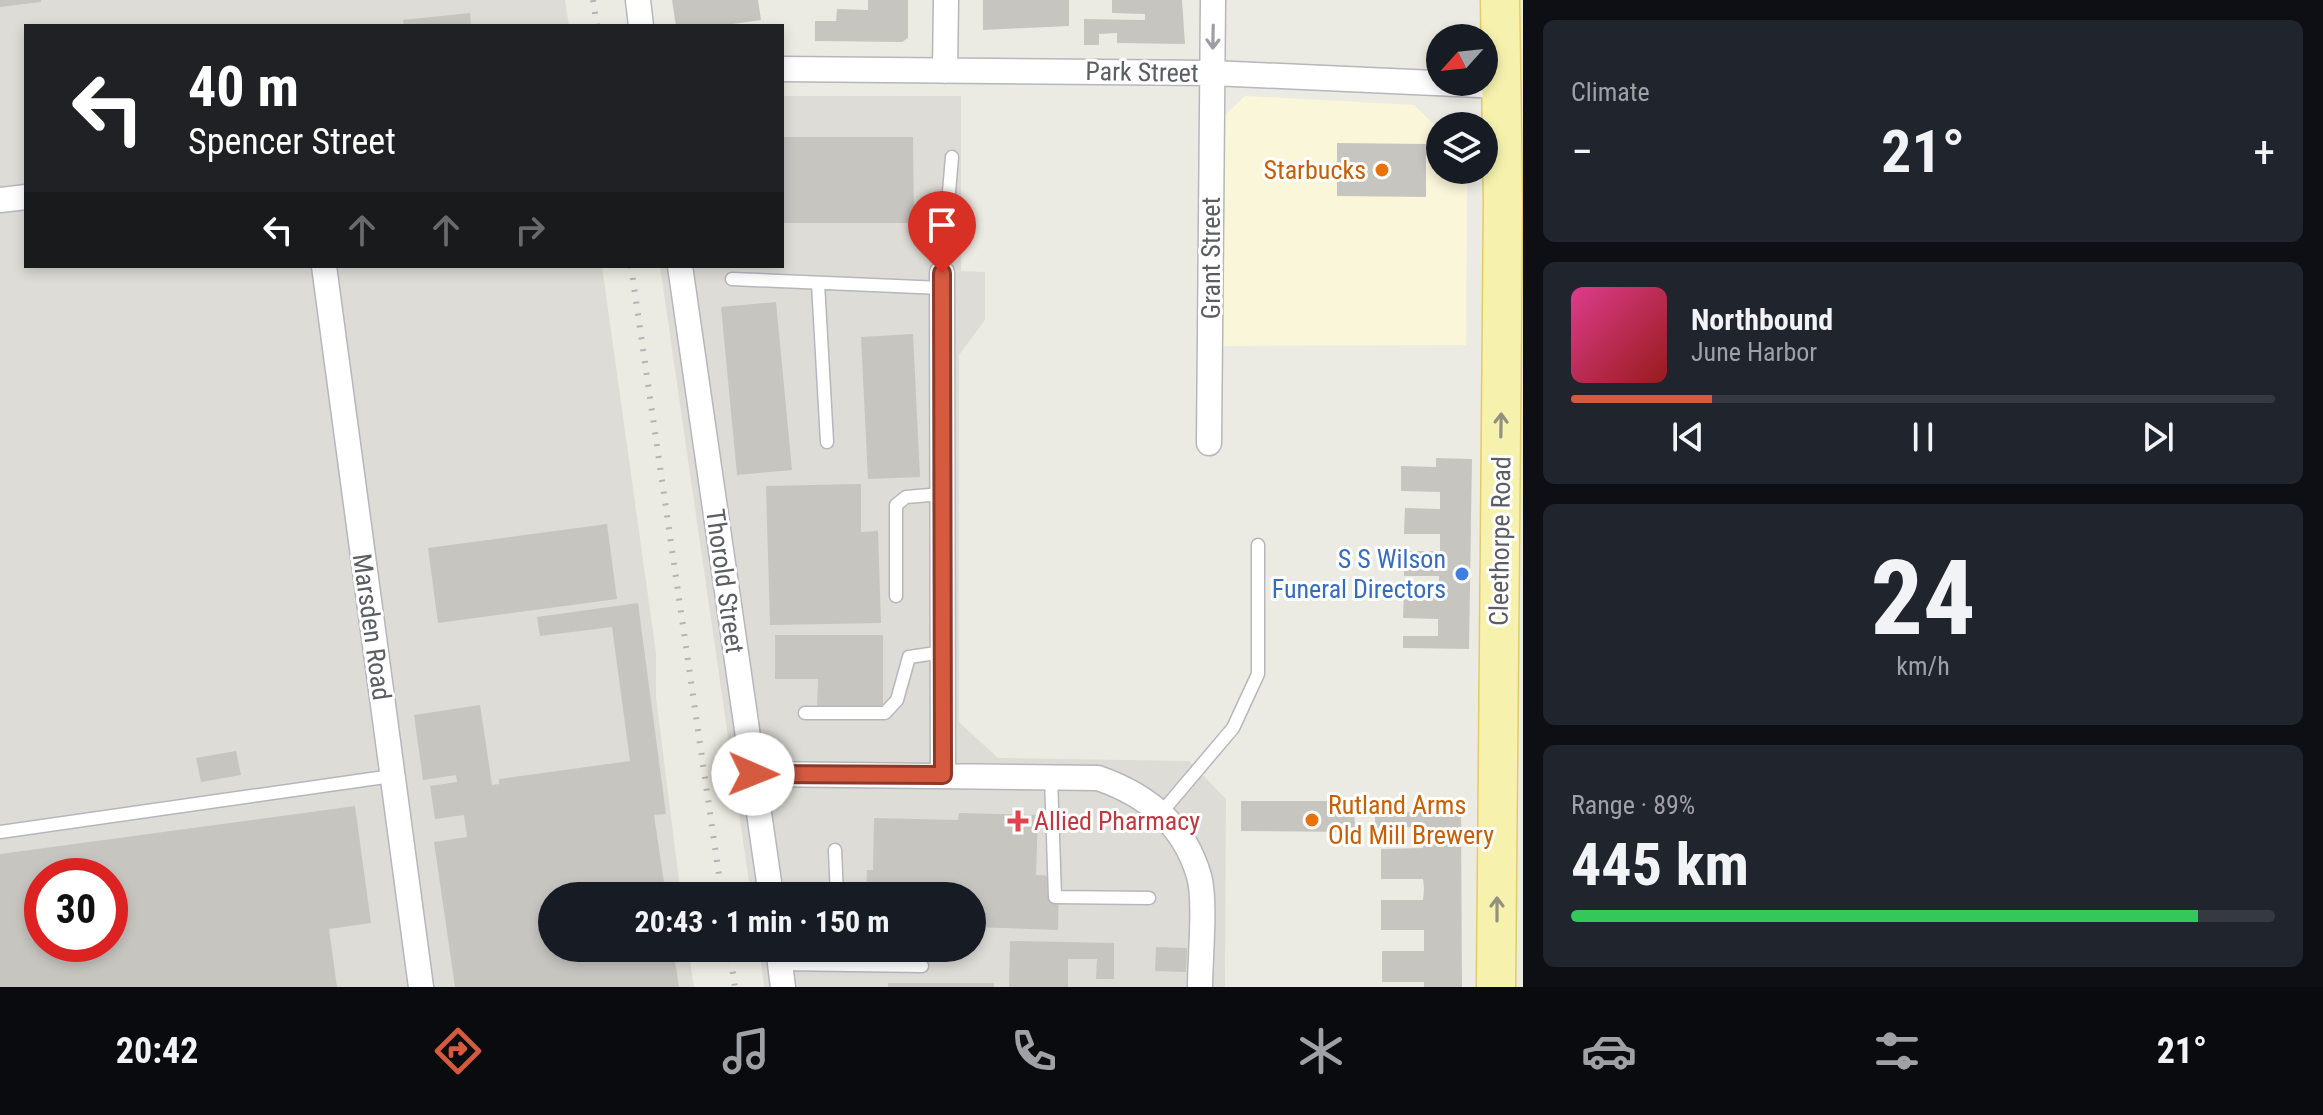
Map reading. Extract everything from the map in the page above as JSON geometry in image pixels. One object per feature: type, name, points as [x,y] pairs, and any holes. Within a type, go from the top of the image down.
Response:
[{"type":"main road","name":"Cleethorpe Road","points":[[1496,987],[1503,203],[1500,0]]},
{"type":"street","points":[[638,0],[641,24]]},
{"type":"street","points":[[945,71],[946,0]]},
{"type":"street","name":"Grant Street","points":[[1209,443],[1213,0]]},
{"type":"street","name":"Park Street","points":[[784,69],[1212,73],[1501,86]]},
{"type":"street","points":[[0,200],[24,197]]},
{"type":"street","name":"Marsden Road","points":[[324,268],[421,987]]},
{"type":"street","name":"Thorold Street","points":[[680,268],[769,882]]},
{"type":"street","points":[[942,281],[943,775]]},
{"type":"street","points":[[753,774],[1098,778],[1132,790],[1161,813],[1184,842],[1200,878],[1200,987]]},
{"type":"lane","points":[[732,279],[818,283],[942,281],[952,157]]},
{"type":"lane","points":[[818,283],[827,442]]},
{"type":"lane","points":[[896,596],[896,505],[906,497],[942,494]]},
{"type":"lane","points":[[1161,813],[1233,728],[1258,674],[1258,545]]},
{"type":"lane","points":[[805,713],[885,713],[897,700],[909,657],[943,652]]},
{"type":"lane","points":[[0,832],[392,776]]},
{"type":"lane","points":[[1051,777],[1055,897],[1149,898]]},
{"type":"lane","points":[[835,850],[836,882]]},
{"type":"lane","points":[[780,966],[922,966]]},
{"type":"shaded area","points":[[0,0],[565,0],[569,24],[24,24],[24,268],[602,268],[656,653],[656,697],[679,882],[538,882],[538,962],[690,962],[694,987],[0,987]]},
{"type":"shaded area","points":[[784,96],[961,96],[961,271],[985,272],[985,320],[959,355],[959,722],[998,758],[1189,761],[1226,799],[1225,987],[764,987],[761,962],[986,962],[986,882],[749,882],[660,268],[784,268]]},
{"type":"shaded area","points":[[1245,96],[1414,105],[1426,117],[1426,184],[1467,184],[1466,345],[1223,346],[1225,115]]},
{"type":"building","points":[[0,0],[41,0],[41,2],[0,7]]},
{"type":"building","points":[[672,0],[758,0],[761,20],[732,24],[676,24]]},
{"type":"building","points":[[868,0],[908,0],[908,38],[902,42],[815,41],[815,21],[836,21],[837,9],[868,10]]},
{"type":"building","points":[[983,0],[1069,0],[1069,26],[983,30]]},
{"type":"building","points":[[1112,0],[1182,0],[1185,44],[1117,43],[1117,33],[1099,34],[1099,45],[1084,45],[1084,19],[1145,20],[1145,14],[1112,13]]},
{"type":"building","points":[[470,13],[471,24],[404,24],[403,20]]},
{"type":"building","points":[[784,137],[913,137],[914,223],[784,223]]},
{"type":"building","name":"Starbucks","points":[[1337,143],[1426,144],[1426,197],[1337,196]]},
{"type":"building","points":[[776,302],[792,470],[737,475],[721,307]]},
{"type":"building","points":[[913,334],[920,477],[868,479],[861,337]]},
{"type":"building","points":[[1436,458],[1472,459],[1469,649],[1403,648],[1403,636],[1438,636],[1438,619],[1403,618],[1404,593],[1439,594],[1439,576],[1404,576],[1404,551],[1440,551],[1440,534],[1404,534],[1405,508],[1440,509],[1440,492],[1401,491],[1401,466],[1436,467]]},
{"type":"building","points":[[861,484],[861,532],[878,531],[881,623],[770,625],[766,486]]},
{"type":"building","points":[[607,524],[617,599],[438,623],[428,548]]},
{"type":"building","points":[[638,603],[666,814],[654,815],[664,882],[538,882],[538,962],[675,962],[679,987],[455,987],[434,842],[467,837],[464,815],[435,819],[430,786],[457,782],[456,775],[423,780],[414,715],[480,705],[492,785],[499,784],[499,779],[630,761],[612,627],[540,636],[537,617]]},
{"type":"building","points":[[775,635],[883,635],[883,709],[817,709],[818,679],[775,679]]},
{"type":"building","points":[[236,751],[241,775],[201,782],[196,758]]},
{"type":"building","points":[[1241,801],[1354,801],[1355,832],[1241,831]]},
{"type":"building","points":[[355,806],[371,923],[329,929],[337,987],[0,987],[0,854]]},
{"type":"building","points":[[1375,812],[1461,812],[1462,987],[1424,987],[1424,982],[1382,982],[1382,951],[1424,951],[1424,930],[1381,930],[1381,900],[1423,900],[1424,889],[1423,879],[1381,879],[1381,849],[1423,848],[1423,827],[1375,828]]},
{"type":"building","points":[[959,813],[1038,815],[1036,875],[1059,876],[1058,930],[986,927],[986,882],[867,882],[867,870],[873,870],[874,818],[958,820]]},
{"type":"building","points":[[1010,941],[1114,943],[1114,979],[1096,979],[1097,959],[1068,959],[1068,987],[1009,987]]},
{"type":"building","points":[[1156,947],[1187,948],[1186,972],[1155,971]]},
{"type":"building","points":[[888,983],[994,983],[994,987],[888,987]]},
{"type":"railway","points":[[593,0],[597,24]]},
{"type":"railway","points":[[631,268],[720,882]]},
{"type":"railway","points":[[731,962],[735,987]]},
{"type":"place","name":"Starbucks","points":[[1382,170]]},
{"type":"place","name":"S S Wilson Funeral Directors","points":[[1462,574]]},
{"type":"place","name":"Rutland Arms Old Mill Brewery","points":[[1312,820]]},
{"type":"place","name":"Allied Pharmacy","points":[[1018,821]]},
{"type":"route","points":[[753,774],[943,775],[942,273]]}]
